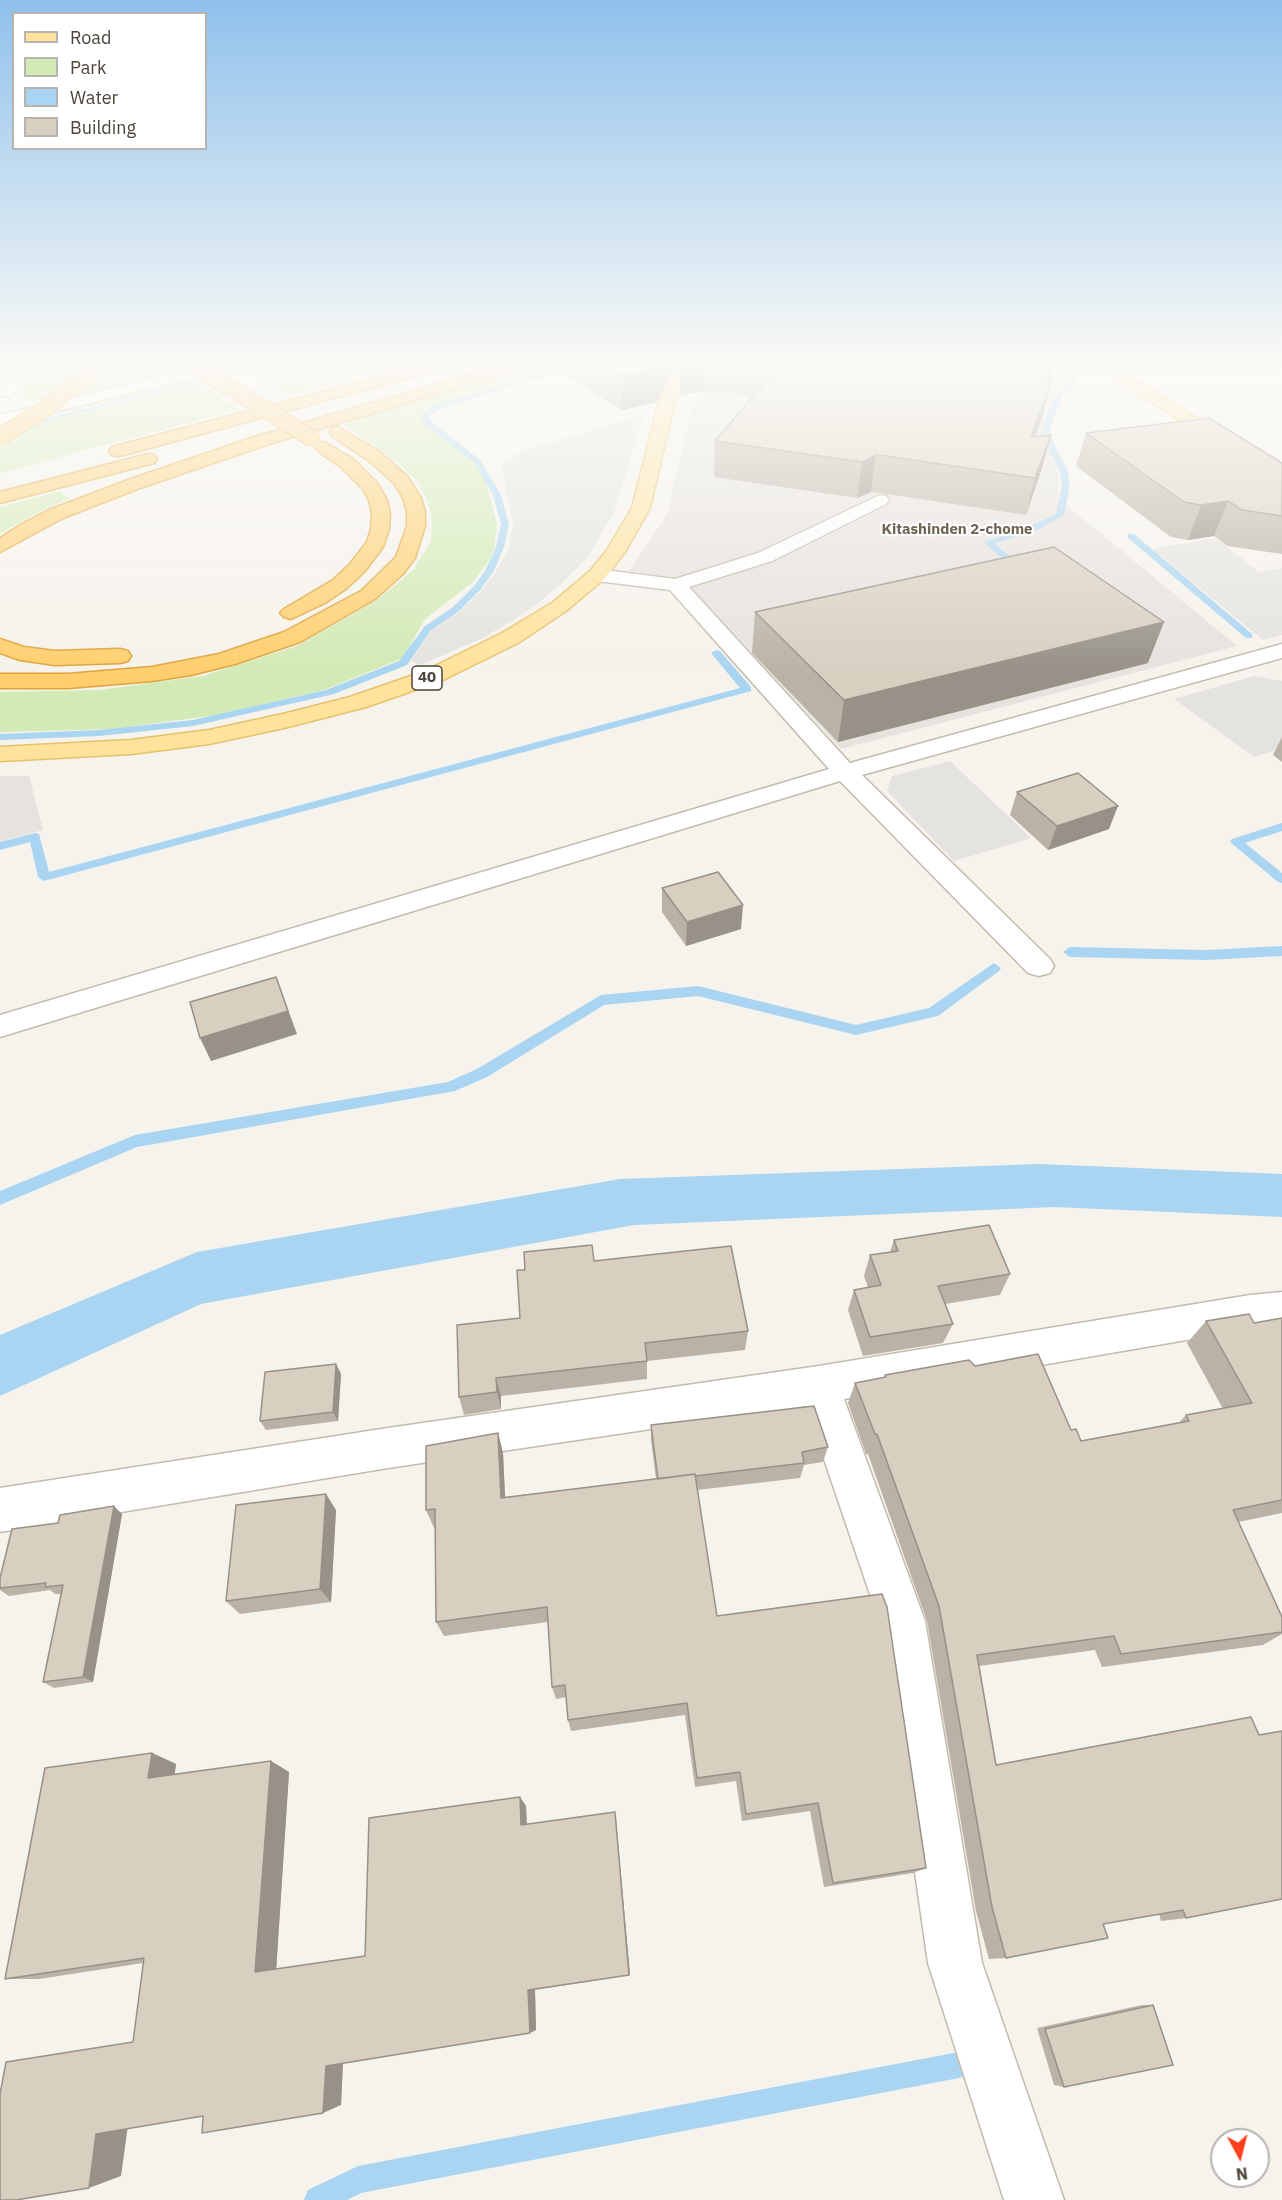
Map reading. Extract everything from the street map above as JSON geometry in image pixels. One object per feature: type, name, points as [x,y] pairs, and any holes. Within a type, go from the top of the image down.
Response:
[{"type":"highway","points":[[0,481],[51,468]]},
{"type":"highway","points":[[0,498],[113,468]]},
{"type":"highway","points":[[0,546],[56,514],[182,468]]},
{"type":"highway","points":[[274,621],[318,599],[340,584],[368,557],[376,543],[381,529],[378,500],[371,487],[352,468]]},
{"type":"highway","points":[[0,681],[68,681],[152,674],[191,668],[261,649],[320,623],[368,594],[396,570],[405,558],[414,534],[416,512],[412,498],[401,480],[387,468]]},
{"type":"highway","points":[[198,646],[249,631]]},
{"type":"highway","points":[[0,646],[20,653],[55,658],[135,656]]},
{"type":"main road","name":"40","points":[[0,754],[131,747],[209,737],[284,722],[358,702],[433,676],[510,638],[559,607],[597,575],[615,552],[641,508],[651,468]]},
{"type":"main road","points":[[1264,468],[1282,479]]},
{"type":"street","points":[[597,575],[676,585],[765,557],[880,500]]},
{"type":"street","points":[[676,585],[846,772],[1039,966]]},
{"type":"street","points":[[0,1026],[846,772],[1276,659]]},
{"type":"street","points":[[0,1510],[399,1446],[819,1385],[1250,1312],[1282,1309]]},
{"type":"street","points":[[819,1385],[902,1621],[955,1963],[1034,2200]]},
{"type":"shaded area","points":[[502,468],[628,468],[614,513],[587,558],[560,585],[529,610],[483,638],[420,665],[411,661],[432,629],[459,612],[481,591],[495,573],[509,548],[513,524]]},
{"type":"shaded area","points":[[678,468],[1057,468],[1058,498],[1237,646],[841,749],[690,586],[672,577],[629,571],[667,515]]},
{"type":"shaded area","points":[[1215,538],[1259,572],[1282,568],[1282,635],[1263,640],[1152,549]]},
{"type":"shaded area","points":[[1254,676],[1282,681],[1282,748],[1254,757],[1174,699]]},
{"type":"shaded area","points":[[950,761],[1031,838],[954,861],[887,791],[892,776]]},
{"type":"shaded area","points":[[0,776],[29,776],[43,830],[0,841]]},
{"type":"green space","points":[[0,468],[20,468],[0,473]]},
{"type":"green space","points":[[403,468],[477,468],[486,482],[497,524],[494,550],[488,562],[474,581],[424,620],[403,658],[324,690],[217,715],[111,729],[0,732],[0,692],[100,690],[203,676],[297,646],[377,600],[413,570],[431,541],[432,523],[428,502],[418,482]]},
{"type":"green space","points":[[60,491],[69,499],[33,515],[0,534],[0,507]]},
{"type":"water","points":[[1039,1164],[1282,1174],[1282,1217],[1055,1207],[634,1225],[201,1304],[0,1396],[0,1335],[197,1252],[620,1179]]},
{"type":"building","points":[[965,468],[1039,468],[1035,478]]},
{"type":"building","points":[[1135,468],[1282,468],[1282,516],[1242,510],[1228,501],[1201,505],[1184,502]]},
{"type":"building","points":[[1054,547],[1164,622],[844,700],[755,612]]},
{"type":"building","points":[[1078,773],[1118,806],[1057,826],[1017,792]]},
{"type":"building","points":[[718,872],[743,905],[687,922],[662,888]]},
{"type":"building","points":[[276,977],[288,1011],[200,1038],[190,1002]]},
{"type":"building","points":[[989,1225],[1010,1274],[938,1286],[953,1324],[870,1337],[854,1290],[881,1285],[870,1255],[898,1251],[894,1240]]},
{"type":"building","points":[[592,1245],[594,1261],[731,1246],[748,1331],[645,1343],[647,1361],[496,1378],[497,1392],[459,1397],[457,1325],[520,1318],[517,1270],[525,1270],[524,1252]]},
{"type":"building","points":[[1249,1314],[1254,1323],[1282,1318],[1282,1500],[1233,1510],[1282,1617],[1282,1632],[1121,1654],[1114,1636],[977,1655],[996,1765],[1251,1717],[1259,1735],[1282,1731],[1282,1899],[1186,1918],[1183,1910],[1103,1924],[1108,1938],[1006,1958],[992,1907],[939,1606],[877,1434],[875,1434],[855,1383],[886,1377],[885,1375],[969,1360],[975,1366],[1038,1354],[1071,1430],[1076,1429],[1081,1441],[1189,1421],[1186,1415],[1252,1403],[1206,1321]]},
{"type":"building","points":[[336,1364],[333,1412],[260,1421],[265,1372]]},
{"type":"building","points":[[814,1406],[828,1447],[802,1452],[804,1463],[658,1479],[651,1425]]},
{"type":"building","points":[[498,1433],[501,1498],[695,1474],[717,1616],[882,1594],[887,1607],[926,1868],[833,1883],[818,1803],[746,1814],[740,1772],[697,1778],[687,1703],[568,1720],[565,1685],[552,1687],[547,1607],[436,1622],[435,1509],[426,1510],[426,1446]]},
{"type":"building","points":[[326,1494],[320,1589],[226,1601],[236,1505]]},
{"type":"building","points":[[114,1506],[83,1677],[43,1682],[63,1585],[45,1587],[46,1583],[0,1588],[0,1578],[12,1529],[58,1523],[60,1515]]},
{"type":"building","points":[[152,1753],[148,1778],[271,1761],[255,1972],[365,1956],[369,1818],[520,1797],[521,1825],[615,1812],[629,1975],[528,1990],[530,2033],[326,2066],[323,2113],[202,2133],[203,2116],[96,2134],[89,2188],[16,2200],[0,2200],[0,2094],[6,2062],[133,2042],[144,1958],[5,1979],[45,1768]]},
{"type":"building","points":[[1153,2005],[1173,2065],[1064,2087],[1045,2029]]},
{"type":"waterway","points":[[0,737],[99,733],[193,723],[330,692],[403,663],[428,628],[456,609],[477,588],[489,571],[500,547],[505,524],[497,495],[481,468]]},
{"type":"waterway","points":[[1014,564],[988,542],[1030,530],[1060,515],[1066,486],[1062,468]]},
{"type":"waterway","points":[[1131,536],[1249,636]]},
{"type":"waterway","points":[[0,846],[35,837],[44,877],[747,689],[716,653]]},
{"type":"waterway","points":[[1282,827],[1236,842],[1282,879]]},
{"type":"waterway","points":[[1070,952],[1206,955],[1282,951]]},
{"type":"waterway","points":[[0,1198],[135,1141],[450,1087],[482,1073],[601,1000],[698,991],[856,1030],[933,1012],[994,968]]},
{"type":"waterway","points":[[318,2200],[358,2180],[959,2065]]},
{"type":"district","name":"Kitashinden 2-chome","points":[[957,530]]}]
